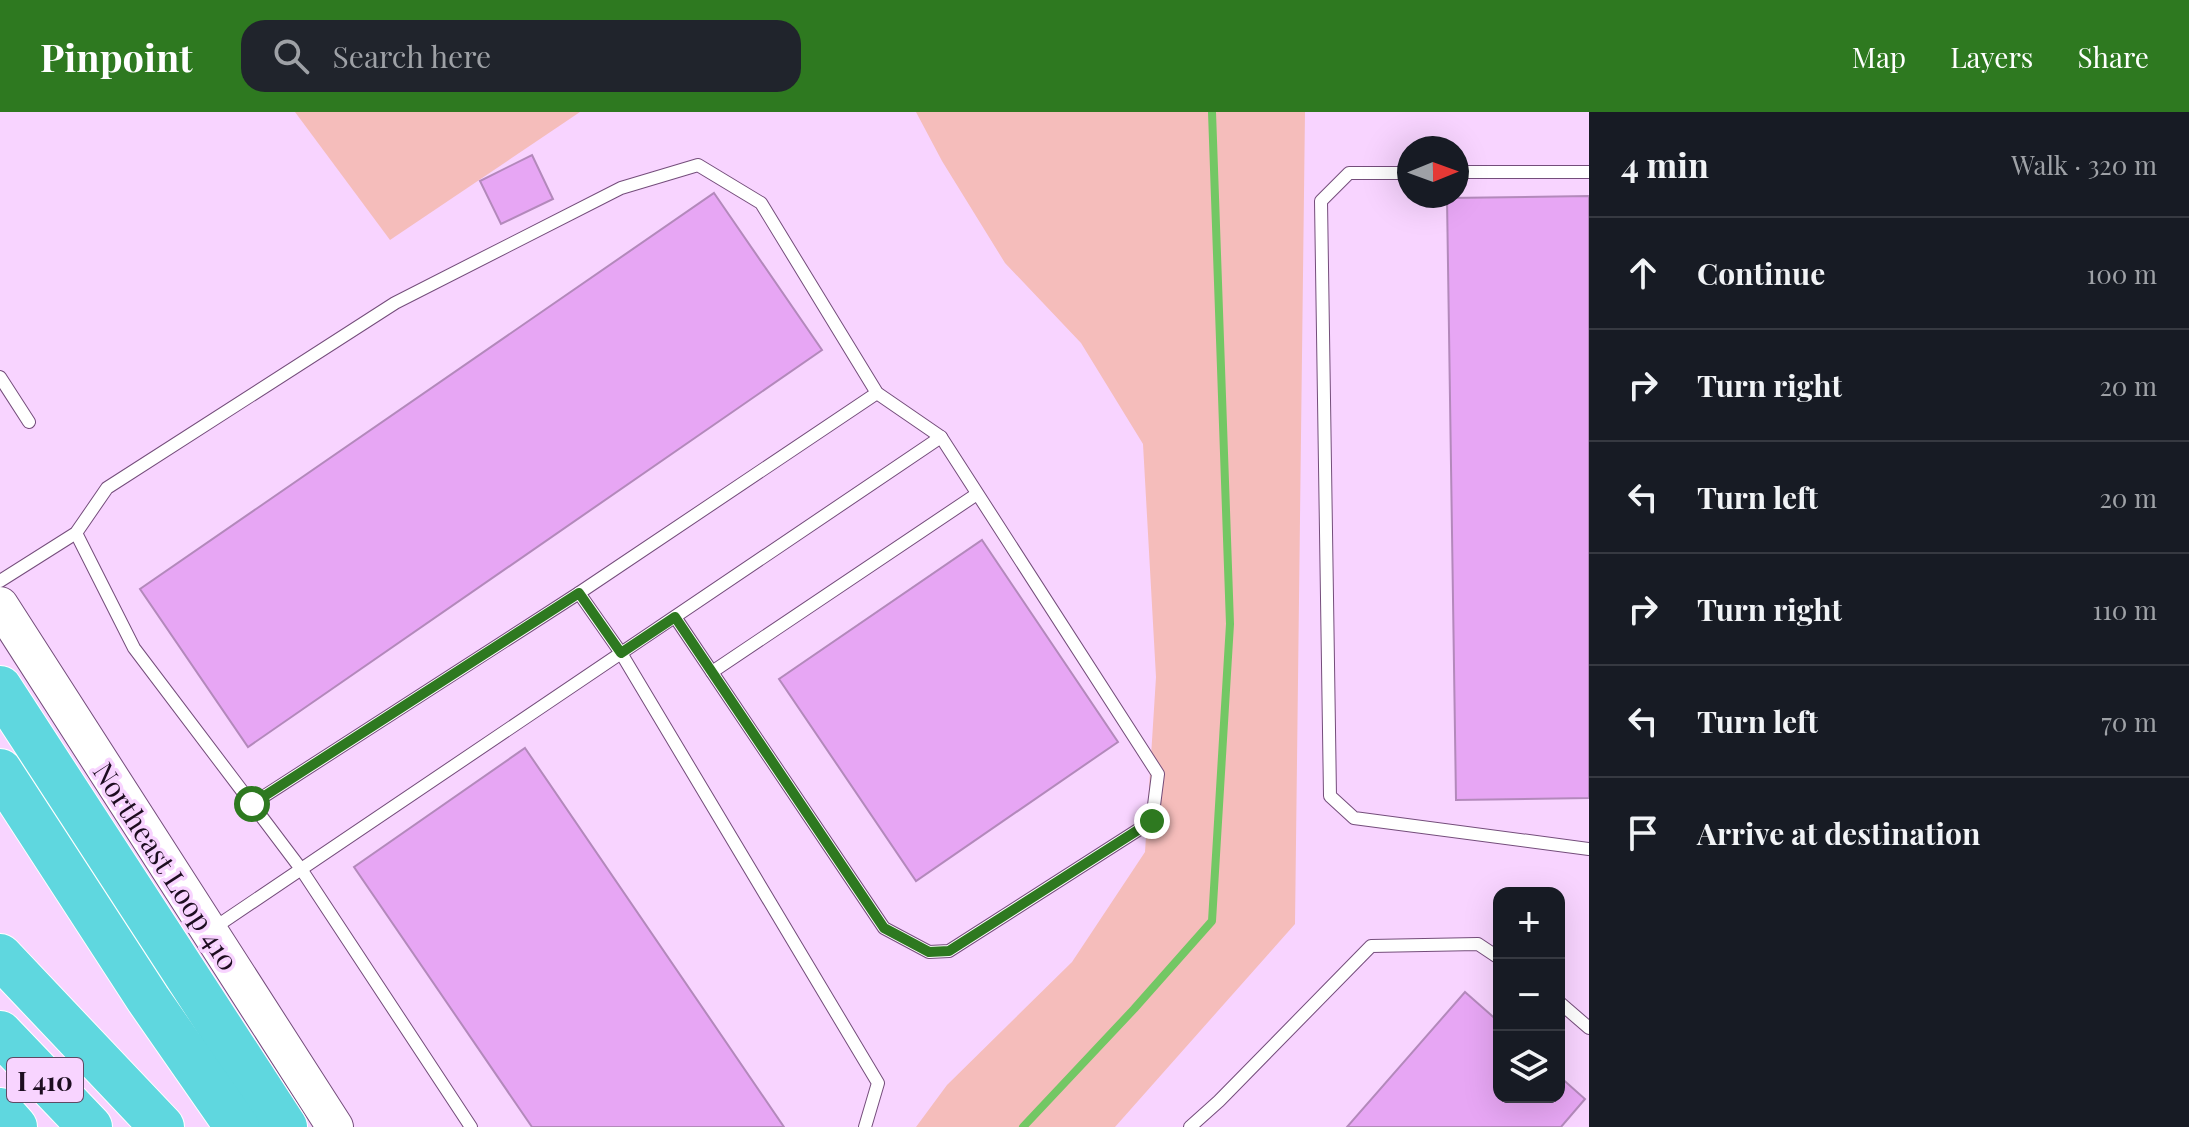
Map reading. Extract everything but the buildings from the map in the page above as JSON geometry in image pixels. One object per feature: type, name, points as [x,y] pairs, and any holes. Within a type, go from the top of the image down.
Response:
[{"type":"highway","points":[[0,688],[285,1127]]},
{"type":"highway","points":[[0,771],[148,999],[237,1127]]},
{"type":"highway","points":[[0,956],[162,1127]]},
{"type":"highway","name":"I 410","points":[[0,1033],[90,1127]]},
{"type":"highway","name":"I 410","points":[[0,1110],[15,1127]]},
{"type":"main road","name":"Northeast Loop 410","points":[[0,605],[335,1127]]},
{"type":"lane","points":[[0,581],[76,533],[107,488],[395,303],[621,188],[698,165],[761,203],[877,393],[941,437],[1158,774],[1152,821],[949,951],[929,952],[884,928],[675,617]]},
{"type":"lane","points":[[1469,172],[1589,172]]},
{"type":"lane","points":[[1397,173],[1349,173],[1321,201],[1330,796],[1354,818],[1589,849]]},
{"type":"lane","points":[[0,377],[29,422]]},
{"type":"lane","points":[[252,804],[579,593],[877,393]]},
{"type":"lane","points":[[209,931],[941,437]]},
{"type":"lane","points":[[712,672],[977,494]]},
{"type":"lane","points":[[76,533],[134,648],[301,869],[471,1127]]},
{"type":"lane","points":[[579,593],[621,653],[878,1083],[865,1127]]},
{"type":"lane","points":[[1190,1127],[1371,946],[1478,944],[1493,954]]},
{"type":"lane","points":[[1565,1007],[1589,1028]]},
{"type":"shaded area","points":[[295,112],[580,112],[390,240]]},
{"type":"shaded area","points":[[916,112],[1305,112],[1295,924],[1115,1127],[916,1127],[947,1085],[1072,962],[1145,852],[1156,677],[1143,444],[1081,343],[1005,263],[942,161]]},
{"type":"waterway","points":[[1023,1127],[1212,921],[1230,624],[1212,112]]},
{"type":"route","points":[[252,804],[579,593],[621,653],[675,617],[884,928],[929,952],[949,951],[1152,821]]}]
